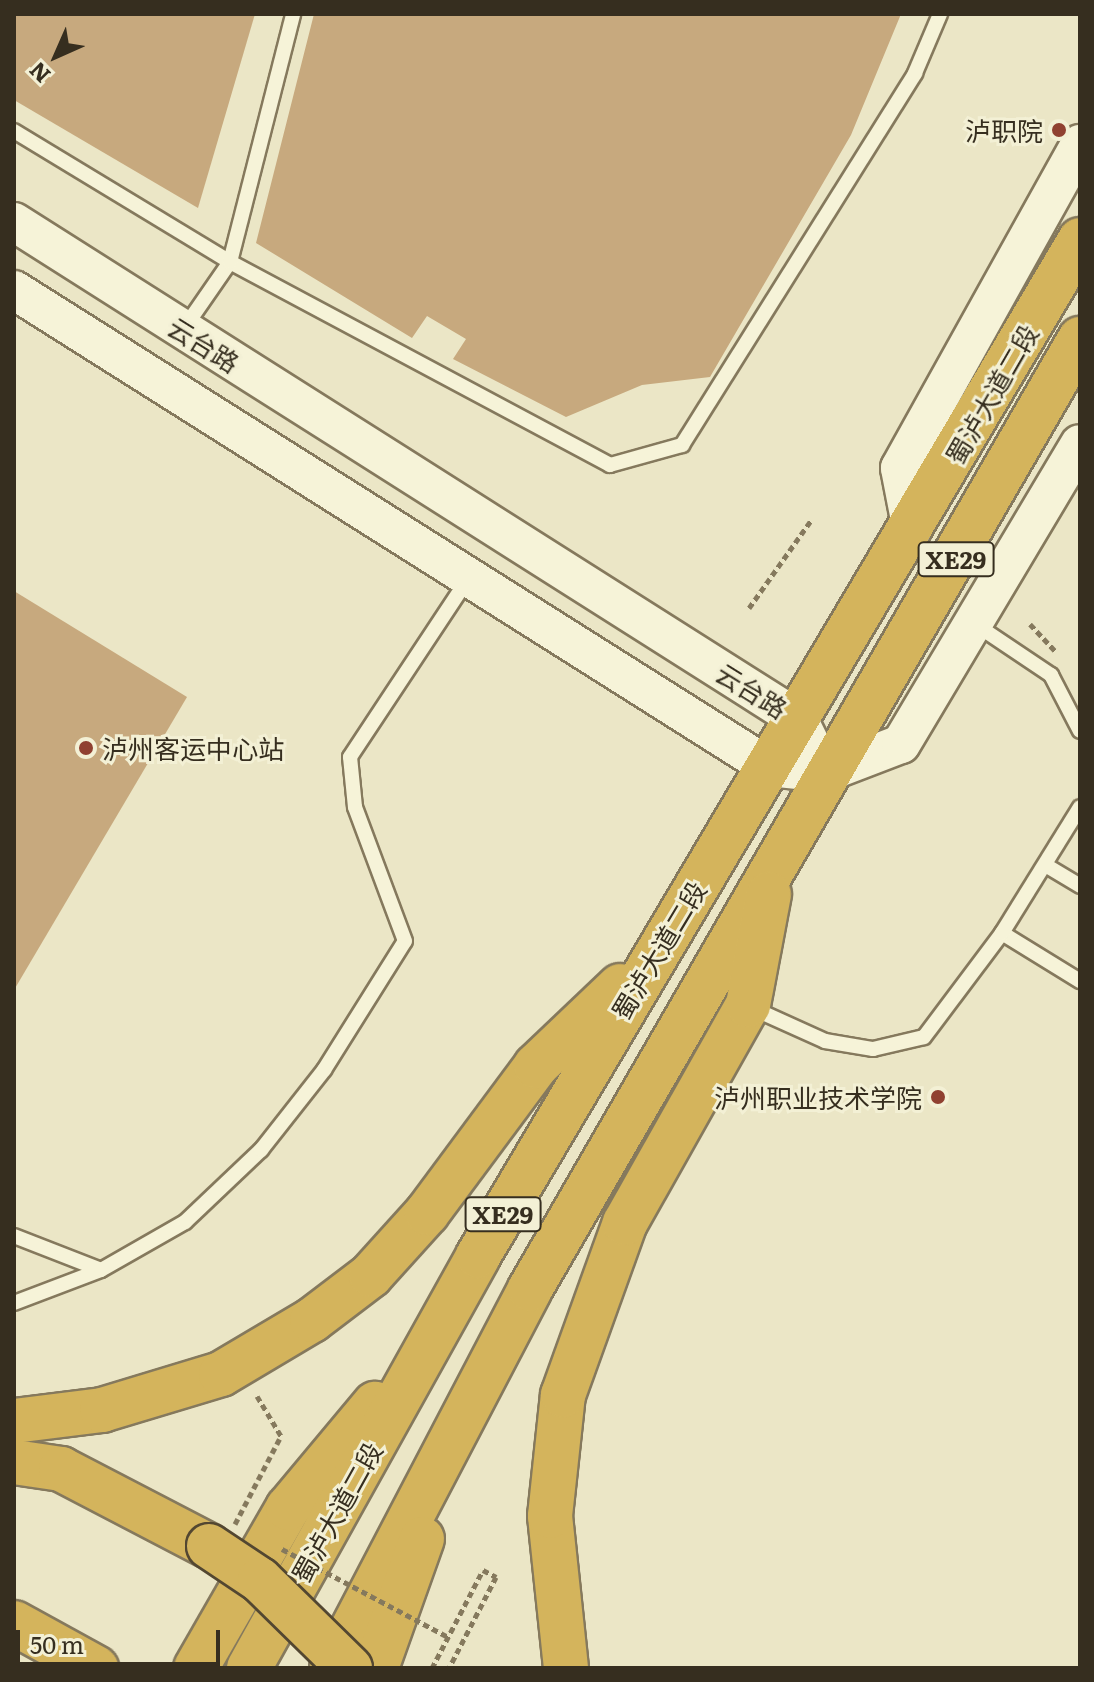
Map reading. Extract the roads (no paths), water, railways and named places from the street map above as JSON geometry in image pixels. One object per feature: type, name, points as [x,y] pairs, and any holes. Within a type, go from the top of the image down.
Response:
[{"type":"highway","name":"蜀泸大道二段","points":[[249,1668],[424,1354],[657,951],[912,530],[1080,240]]},
{"type":"highway","name":"蜀泸大道二段","points":[[332,1668],[530,1289],[825,773],[1080,339]]},
{"type":"highway","points":[[566,1668],[550,1516],[567,1383],[625,1223],[748,1005],[776,859]]},
{"type":"highway","points":[[14,1421],[102,1410],[221,1374],[312,1320],[371,1275],[427,1213],[536,1066],[657,951]]},
{"type":"highway","points":[[196,1668],[288,1508],[424,1354]]},
{"type":"highway","points":[[14,1462],[61,1469],[228,1539],[260,1580],[350,1668]]},
{"type":"highway","points":[[376,1668],[411,1581],[441,1464]]},
{"type":"highway","points":[[14,1623],[96,1668]]},
{"type":"street","points":[[912,530],[900,468],[1080,144]]},
{"type":"street","name":"云台路","points":[[14,222],[798,719],[825,773]]},
{"type":"street","name":"云台路","points":[[14,290],[471,574],[769,767],[825,773]]},
{"type":"street","points":[[825,773],[901,744],[1080,444]]},
{"type":"lane","points":[[183,331],[230,262],[293,14]]},
{"type":"lane","points":[[14,131],[230,262],[610,465],[682,445],[915,73],[940,14]]},
{"type":"lane","points":[[14,1303],[101,1270],[185,1222],[261,1150],[324,1070],[405,941],[355,807],[350,757],[471,574]]},
{"type":"lane","points":[[975,623],[1051,675],[1080,731]]},
{"type":"lane","points":[[748,1005],[825,1041],[908,1046],[939,1026],[1047,866],[1080,807]]},
{"type":"lane","points":[[1047,866],[1080,886]]},
{"type":"lane","points":[[1002,933],[1080,981]]},
{"type":"lane","points":[[14,1236],[101,1270]]},
{"type":"place","name":"泸职院","points":[[1059,130]]},
{"type":"place","name":"泸州客运中心站","points":[[86,748]]},
{"type":"place","name":"泸州职业技术学院","points":[[938,1097]]}]
